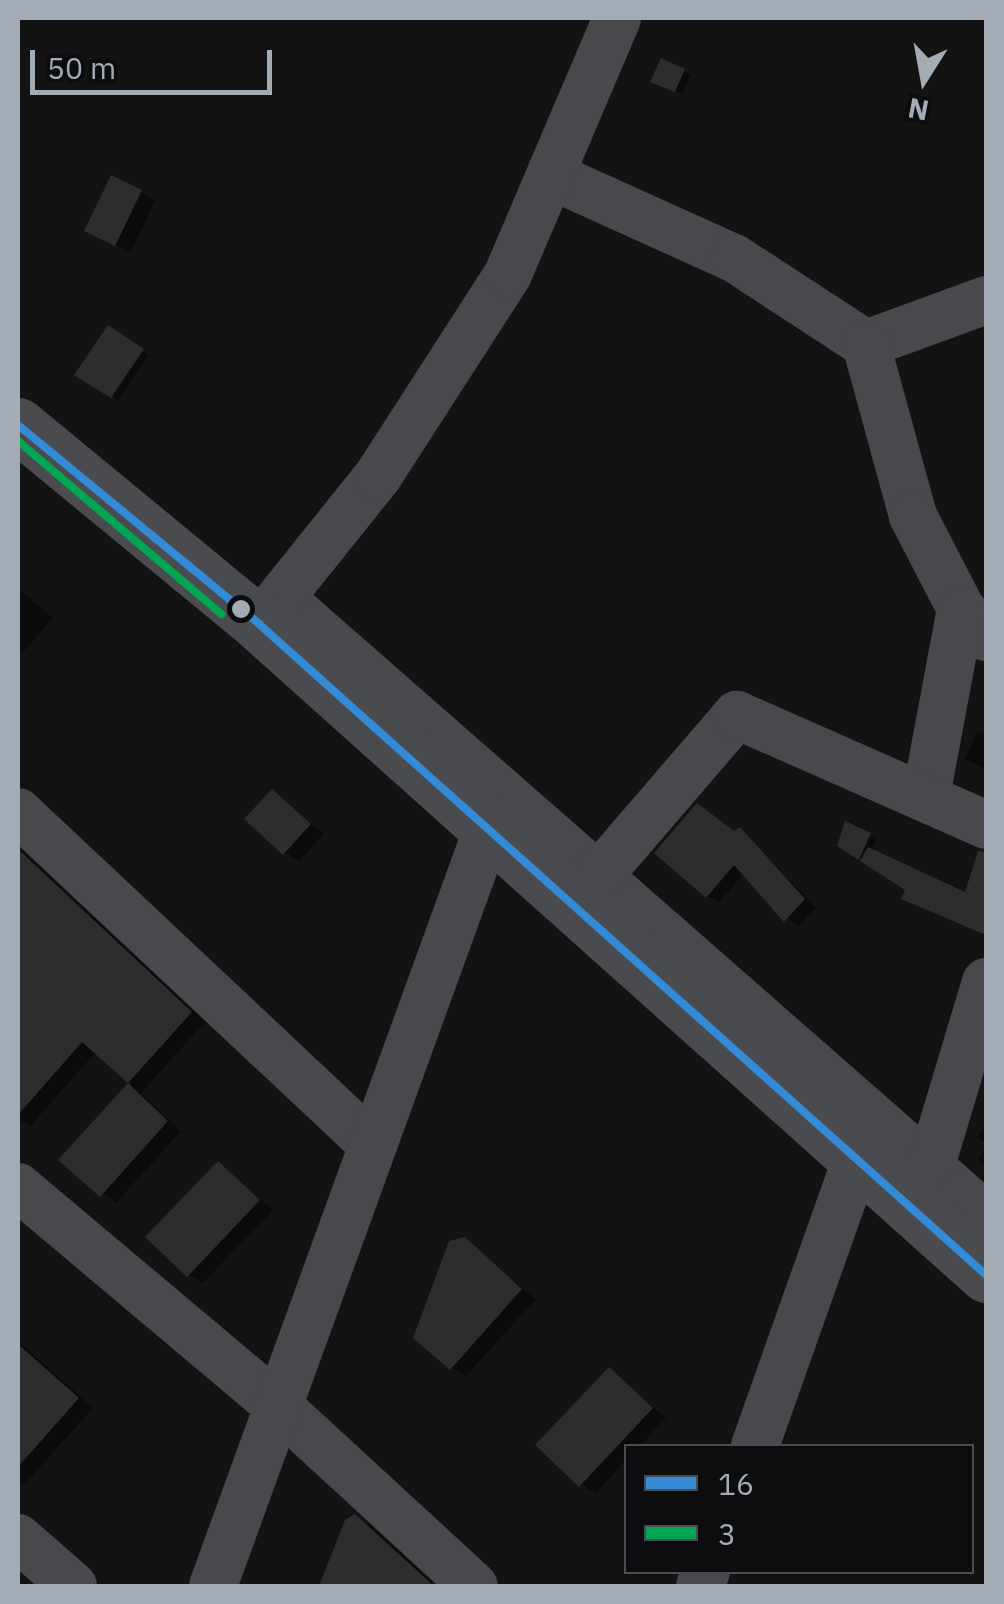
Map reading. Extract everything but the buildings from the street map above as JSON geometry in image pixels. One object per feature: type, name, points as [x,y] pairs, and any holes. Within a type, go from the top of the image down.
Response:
[{"type":"main road","points":[[18,425],[257,609],[487,831],[986,1274]]},
{"type":"street","points":[[617,18],[508,274],[378,476],[257,609],[600,874],[932,1162],[986,1216]]},
{"type":"street","points":[[552,176],[734,258],[866,344],[913,516],[974,623],[926,796]]},
{"type":"street","points":[[866,344],[986,300]]},
{"type":"street","points":[[600,874],[737,715],[986,825]]},
{"type":"street","points":[[18,812],[373,1145]]},
{"type":"street","points":[[213,1586],[487,831]]},
{"type":"street","points":[[932,1162],[986,982]]},
{"type":"street","points":[[756,1444],[856,1158]]},
{"type":"street","points":[[18,1187],[278,1406],[474,1586]]},
{"type":"street","points":[[18,1538],[73,1586]]},
{"type":"transit line","name":"16","points":[[18,425],[259,624],[986,1275]]},
{"type":"transit line","name":"3","points":[[18,441],[221,614]]}]
